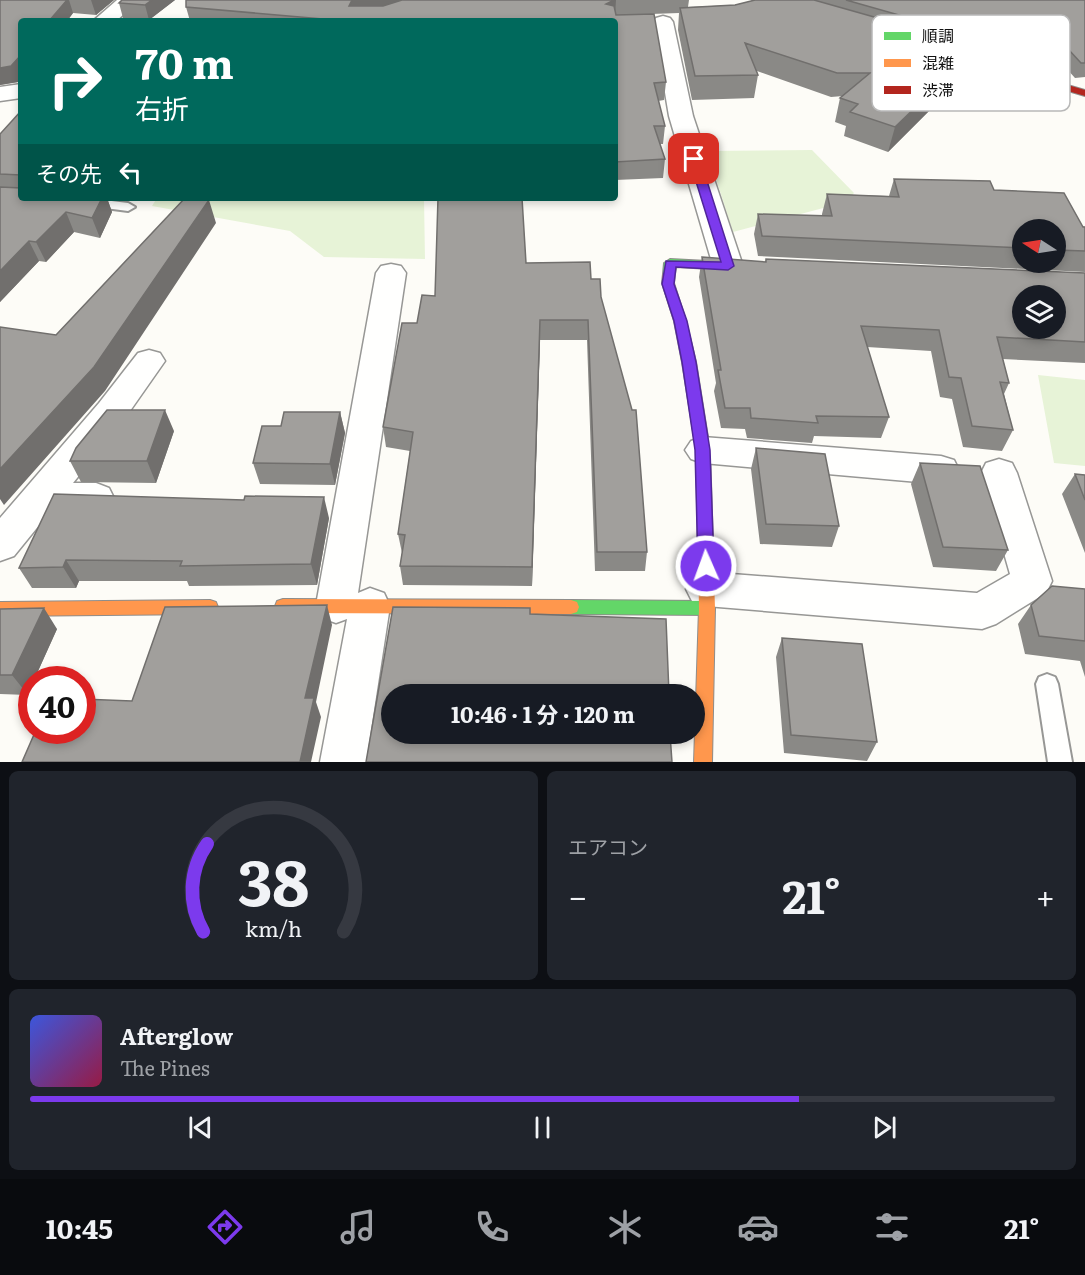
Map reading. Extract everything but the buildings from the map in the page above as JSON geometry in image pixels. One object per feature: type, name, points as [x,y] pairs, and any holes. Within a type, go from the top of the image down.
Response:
[{"type":"street","points":[[107,18],[130,0]]},
{"type":"street","points":[[662,22],[681,116],[728,266]]},
{"type":"street","points":[[1070,89],[1085,93]]},
{"type":"street","points":[[703,762],[707,599],[703,450],[689,362],[680,321],[668,284],[670,263],[764,268]]},
{"type":"street","points":[[343,762],[353,606],[336,501],[392,273]]},
{"type":"street","points":[[0,545],[111,412],[149,361]]},
{"type":"street","points":[[703,450],[941,470]]},
{"type":"street","points":[[264,606],[707,599],[982,611],[1032,581],[999,473]]},
{"type":"street","points":[[40,498],[133,499]]},
{"type":"street","points":[[0,609],[228,607]]},
{"type":"lane","points":[[76,201],[128,207]]},
{"type":"lane","points":[[1047,684],[1060,762]]},
{"type":"green space","points":[[812,150],[854,193],[846,202],[733,232],[707,151]]},
{"type":"green space","points":[[155,201],[424,201],[425,259],[324,257],[290,231],[152,206]]},
{"type":"green space","points":[[1038,375],[1085,380],[1085,466],[1054,463]]},
{"type":"traffic: fast","points":[[669,274],[670,263],[745,267]]},
{"type":"traffic: fast","points":[[571,607],[707,608]]},
{"type":"traffic: slow","points":[[669,274],[668,283],[680,321],[689,362],[703,450],[707,608],[703,762]]},
{"type":"traffic: slow","points":[[283,606],[571,607]]},
{"type":"traffic: slow","points":[[0,609],[210,607]]},
{"type":"traffic: jam","points":[[1070,89],[1085,93]]},
{"type":"route","points":[[694,159],[728,266],[670,263],[668,284],[680,321],[689,362],[703,450],[706,566]]}]
